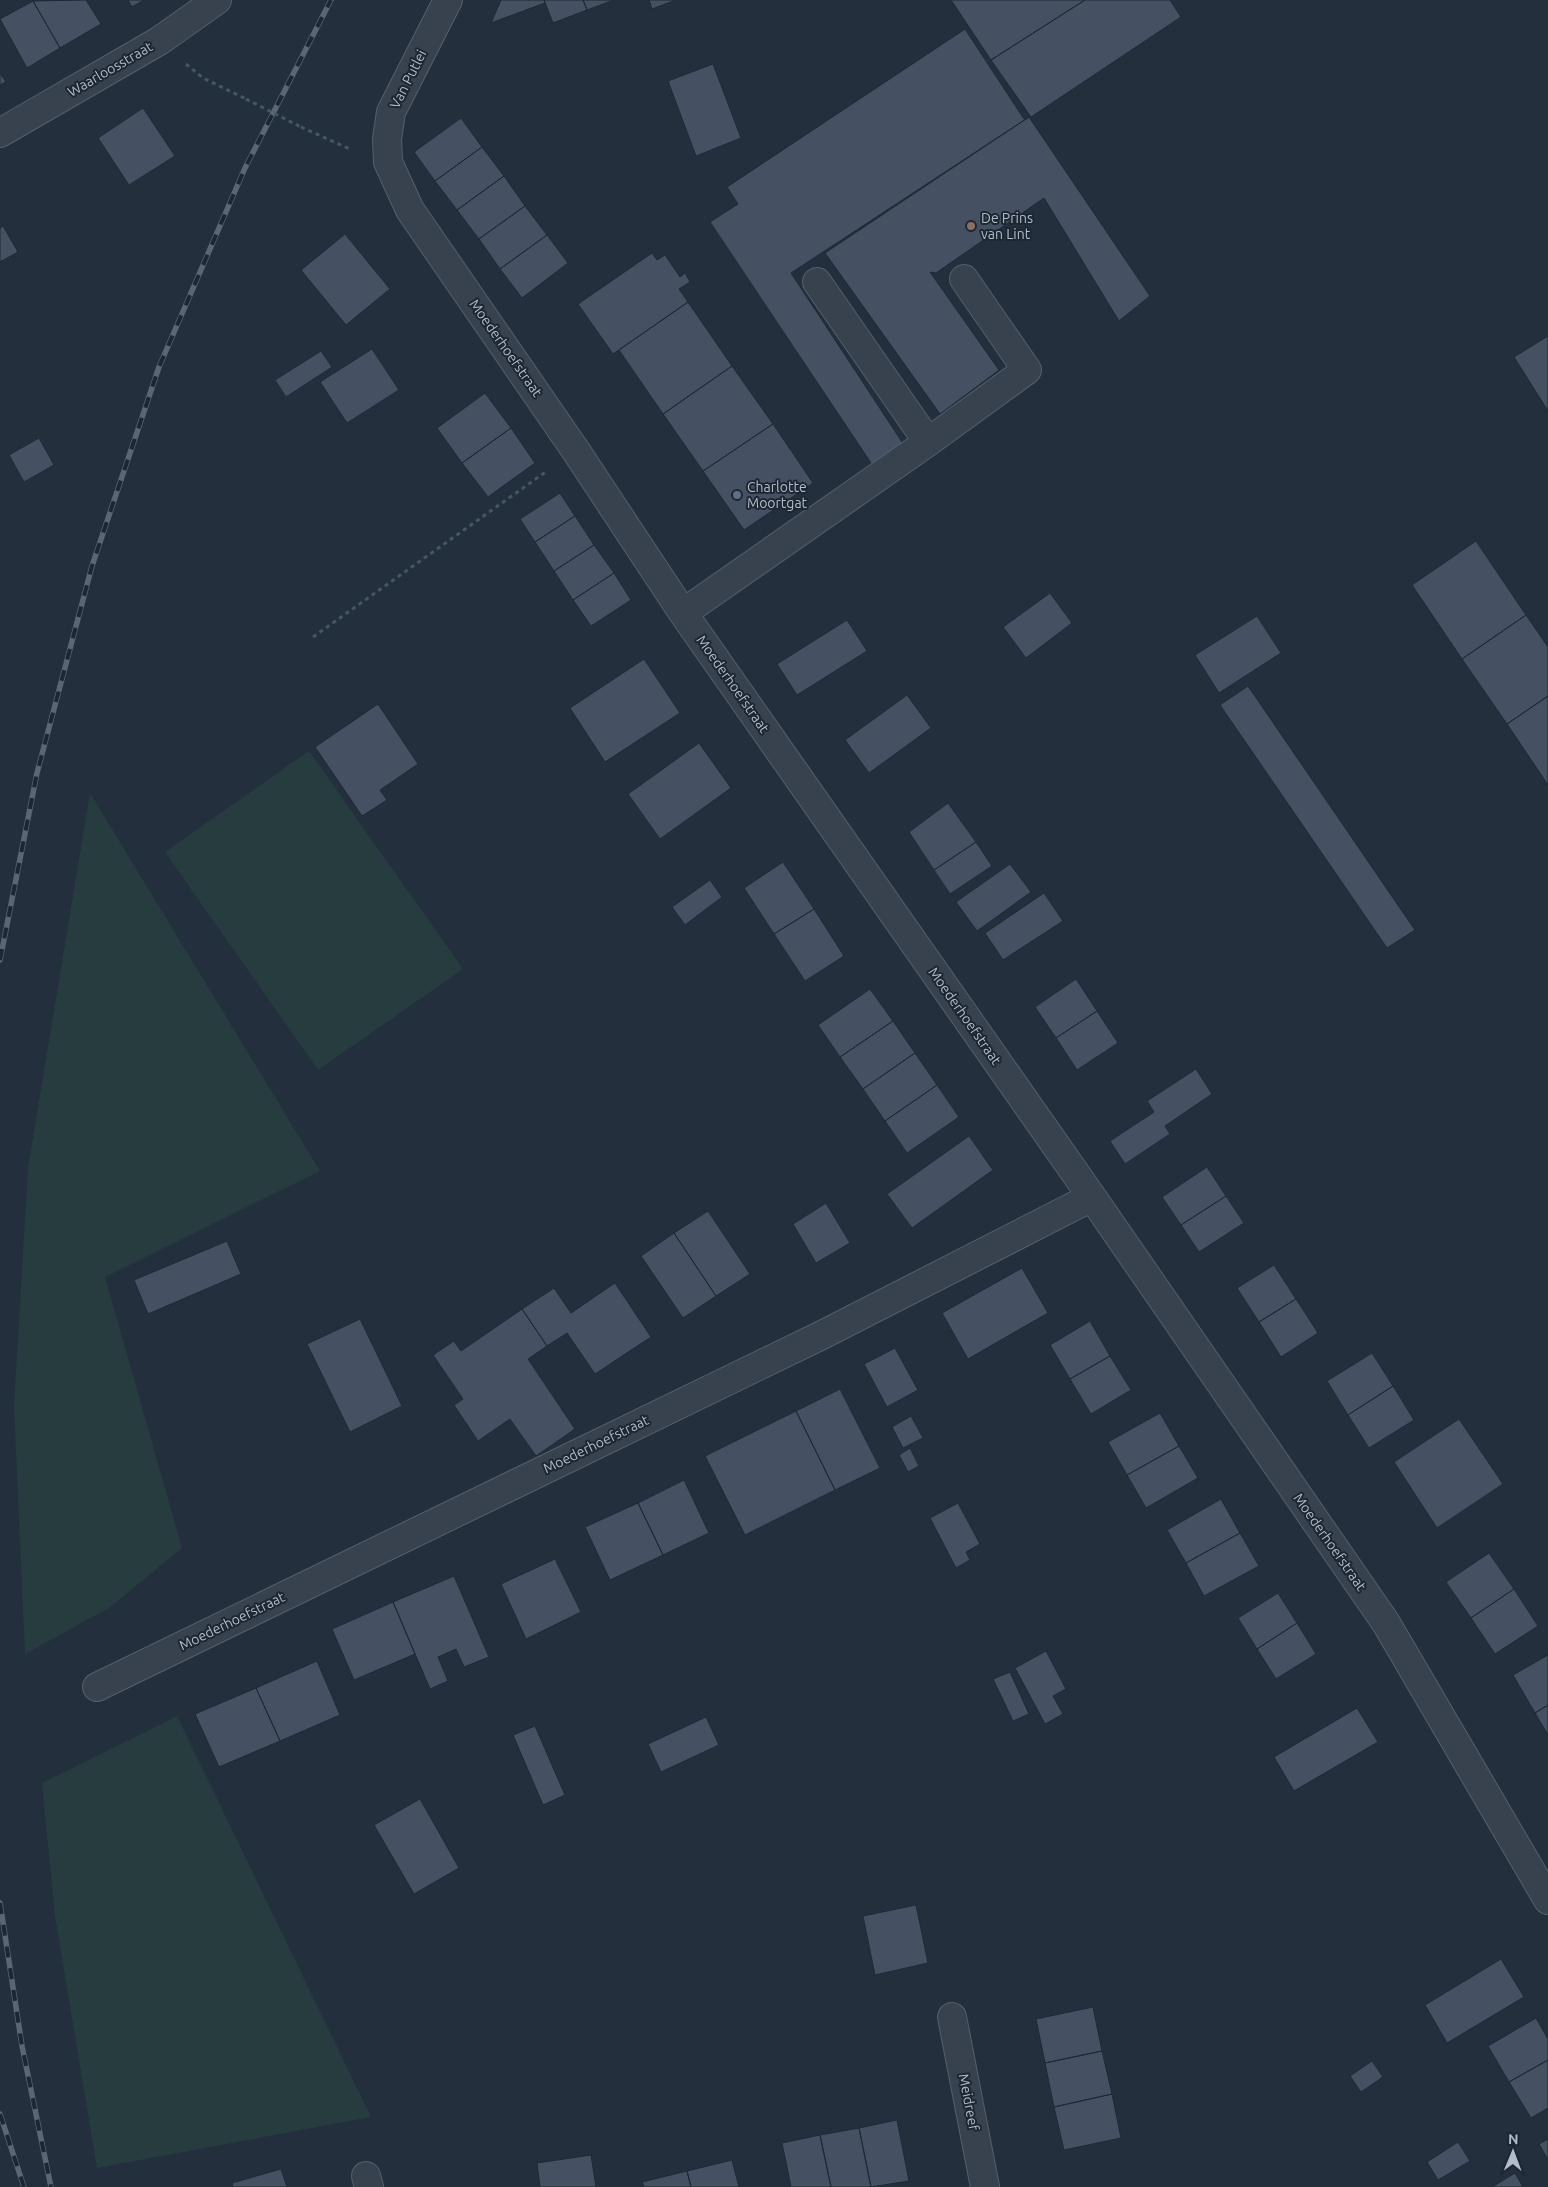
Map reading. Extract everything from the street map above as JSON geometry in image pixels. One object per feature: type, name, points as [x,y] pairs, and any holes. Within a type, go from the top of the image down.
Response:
[{"type":"street","name":"Waarloosstraat","points":[[0,133],[159,41],[218,0]]},
{"type":"street","name":"Van Putlei","points":[[388,162],[387,139],[391,112],[448,0]]},
{"type":"street","name":"Moederhoefstraat","points":[[388,162],[410,210],[576,451],[683,613],[1092,1197],[1386,1623],[1548,1900]]},
{"type":"street","points":[[683,613],[928,442],[1027,370],[964,279]]},
{"type":"street","points":[[817,282],[928,442]]},
{"type":"street","name":"Moederhoefstraat","points":[[97,1687],[822,1335],[1092,1197]]},
{"type":"street","name":"Meidreef","points":[[952,2017],[985,2187]]},
{"type":"path","points":[[203,78],[301,128],[353,151]]},
{"type":"path","points":[[313,637],[576,451]]},
{"type":"green space","points":[[309,751],[463,969],[318,1070],[165,852]]},
{"type":"green space","points":[[90,793],[320,1171],[105,1277],[182,1548],[109,1608],[25,1654],[14,1406],[28,1168]]},
{"type":"green space","points":[[177,1716],[371,2117],[97,2168],[55,1916],[42,1783]]},
{"type":"building","points":[[86,0],[101,24],[60,48],[33,1]]},
{"type":"building","points":[[128,0],[144,0],[132,7]]},
{"type":"building","points":[[501,0],[544,0],[545,3],[491,23]]},
{"type":"building","points":[[544,0],[583,0],[587,10],[553,23]]},
{"type":"building","points":[[583,0],[614,0],[587,10]]},
{"type":"building","points":[[649,0],[676,0],[652,9]]},
{"type":"building","points":[[951,0],[1085,0],[991,60]]},
{"type":"building","points":[[1085,0],[1170,0],[1181,17],[1031,117],[991,60]]},
{"type":"building","points":[[33,1],[60,48],[27,68],[0,19]]},
{"type":"building","points":[[965,29],[1024,119],[1029,117],[791,273],[906,448],[875,469],[710,222],[738,204],[727,187]]},
{"type":"building","points":[[713,64],[741,138],[696,156],[668,81]]},
{"type":"building","points":[[0,73],[6,82],[0,85]]},
{"type":"building","points":[[143,108],[175,156],[129,185],[98,138]]},
{"type":"building","points":[[1029,117],[1150,296],[1119,321],[1044,198],[936,273],[930,272],[999,370],[940,414],[825,253]]},
{"type":"building","points":[[461,118],[482,147],[435,181],[414,152]]},
{"type":"building","points":[[482,147],[504,176],[457,210],[435,181]]},
{"type":"building","points":[[504,176],[525,206],[479,239],[457,210]]},
{"type":"building","points":[[525,206],[547,235],[500,269],[479,239]]},
{"type":"building","points":[[3,226],[18,252],[0,262],[0,228]]},
{"type":"building","points":[[345,234],[390,289],[346,325],[301,270]]},
{"type":"building","points":[[547,235],[568,263],[522,298],[500,269]]},
{"type":"building","points":[[652,253],[657,260],[665,255],[680,277],[685,273],[690,282],[679,289],[688,302],[613,354],[578,304]]},
{"type":"building","points":[[688,302],[732,366],[663,414],[619,350]]},
{"type":"building","points":[[1548,336],[1548,411],[1514,357]]},
{"type":"building","points":[[372,349],[399,390],[347,423],[320,382]]},
{"type":"building","points":[[321,351],[332,367],[286,397],[275,380]]},
{"type":"building","points":[[732,366],[773,424],[703,471],[663,414]]},
{"type":"building","points":[[485,393],[511,428],[462,463],[437,428]]},
{"type":"building","points":[[773,424],[813,483],[744,530],[703,471]]},
{"type":"building","points":[[511,428],[535,463],[488,497],[462,463]]},
{"type":"building","points":[[39,438],[54,465],[24,482],[9,455]]},
{"type":"building","points":[[560,493],[575,516],[535,542],[520,519]]},
{"type":"building","points":[[575,516],[594,545],[554,571],[535,542]]},
{"type":"building","points":[[1476,541],[1526,615],[1462,659],[1412,585]]},
{"type":"building","points":[[594,545],[614,573],[573,600],[554,571]]},
{"type":"building","points":[[614,573],[631,600],[591,626],[573,600]]},
{"type":"building","points":[[1050,593],[1072,623],[1026,658],[1003,627]]},
{"type":"building","points":[[1526,615],[1548,647],[1548,696],[1507,724],[1462,659]]},
{"type":"building","points":[[1257,616],[1281,653],[1219,693],[1195,655]]},
{"type":"building","points":[[847,620],[867,651],[797,695],[777,664]]},
{"type":"building","points":[[644,659],[680,713],[605,762],[570,708]]},
{"type":"building","points":[[1248,686],[1415,930],[1387,948],[1220,705]]},
{"type":"building","points":[[907,695],[931,728],[869,773],[845,740]]},
{"type":"building","points":[[1548,696],[1548,785],[1507,724]]},
{"type":"building","points":[[378,704],[418,764],[380,790],[387,800],[362,816],[315,747]]},
{"type":"building","points":[[699,743],[731,788],[660,839],[628,794]]},
{"type":"building","points":[[948,803],[976,842],[934,870],[909,832]]},
{"type":"building","points":[[976,842],[992,866],[950,894],[934,870]]},
{"type":"building","points":[[783,862],[814,909],[774,934],[744,888]]},
{"type":"building","points":[[1010,864],[1031,892],[977,931],[956,902]]},
{"type":"building","points":[[710,880],[722,897],[685,925],[672,907]]},
{"type":"building","points":[[1044,893],[1063,921],[1003,960],[985,933]]},
{"type":"building","points":[[814,909],[844,956],[805,981],[774,934]]},
{"type":"building","points":[[1076,979],[1097,1011],[1056,1038],[1035,1007]]},
{"type":"building","points":[[870,989],[893,1021],[840,1057],[818,1025]]},
{"type":"building","points":[[1097,1011],[1118,1043],[1077,1070],[1056,1038]]},
{"type":"building","points":[[893,1021],[915,1053],[863,1089],[840,1057]]},
{"type":"building","points":[[915,1053],[937,1085],[885,1121],[863,1089]]},
{"type":"building","points":[[1196,1069],[1212,1094],[1165,1126],[1170,1134],[1125,1164],[1110,1141],[1154,1112],[1147,1101]]},
{"type":"building","points":[[937,1085],[959,1117],[907,1153],[885,1121]]},
{"type":"building","points":[[969,1136],[993,1170],[912,1228],[887,1194]]},
{"type":"building","points":[[1207,1167],[1226,1196],[1181,1225],[1162,1197]]},
{"type":"building","points":[[1226,1196],[1244,1223],[1199,1252],[1181,1225]]},
{"type":"building","points":[[826,1203],[850,1243],[816,1263],[793,1224]]},
{"type":"building","points":[[708,1211],[750,1274],[716,1296],[674,1233]]},
{"type":"building","points":[[674,1233],[716,1296],[683,1318],[641,1256]]},
{"type":"building","points":[[227,1241],[241,1274],[148,1314],[134,1280]]},
{"type":"building","points":[[1274,1265],[1296,1299],[1259,1322],[1237,1288]]},
{"type":"building","points":[[1022,1268],[1048,1313],[968,1359],[942,1313]]},
{"type":"building","points":[[615,1283],[651,1337],[595,1374],[567,1333],[547,1346],[522,1309],[554,1288],[571,1313]]},
{"type":"building","points":[[1296,1299],[1318,1333],[1281,1357],[1259,1322]]},
{"type":"building","points":[[522,1309],[547,1346],[528,1359],[575,1429],[536,1456],[510,1419],[478,1441],[454,1405],[463,1399],[433,1355],[454,1341],[461,1351]]},
{"type":"building","points":[[360,1319],[402,1406],[350,1432],[307,1344]]},
{"type":"building","points":[[1090,1321],[1110,1356],[1070,1379],[1050,1345]]},
{"type":"building","points":[[895,1348],[918,1390],[887,1407],[864,1364]]},
{"type":"building","points":[[1372,1353],[1393,1386],[1348,1415],[1327,1381]]},
{"type":"building","points":[[1110,1356],[1131,1390],[1091,1414],[1070,1379]]},
{"type":"building","points":[[1393,1386],[1414,1420],[1369,1448],[1348,1415]]},
{"type":"building","points":[[840,1389],[880,1468],[835,1490],[796,1411]]},
{"type":"building","points":[[796,1411],[835,1490],[745,1535],[705,1456]]},
{"type":"building","points":[[1160,1413],[1179,1446],[1127,1475],[1108,1442]]},
{"type":"building","points":[[911,1416],[923,1438],[903,1448],[892,1427]]},
{"type":"building","points":[[1459,1419],[1503,1484],[1437,1528],[1394,1462]]},
{"type":"building","points":[[1179,1446],[1198,1478],[1146,1508],[1127,1475]]},
{"type":"building","points":[[910,1448],[919,1466],[908,1472],[899,1455]]},
{"type":"building","points":[[684,1480],[709,1533],[663,1555],[638,1503]]},
{"type":"building","points":[[1221,1499],[1240,1533],[1186,1563],[1167,1530]]},
{"type":"building","points":[[638,1503],[663,1555],[610,1580],[585,1527]]},
{"type":"building","points":[[958,1503],[980,1544],[966,1552],[970,1560],[956,1568],[930,1518]]},
{"type":"building","points":[[1240,1533],[1259,1566],[1204,1596],[1186,1563]]},
{"type":"building","points":[[1489,1553],[1514,1589],[1471,1618],[1446,1582]]},
{"type":"building","points":[[555,1559],[581,1612],[526,1639],[501,1584]]},
{"type":"building","points":[[454,1576],[489,1657],[464,1667],[456,1649],[438,1657],[448,1681],[430,1689],[393,1602]]},
{"type":"building","points":[[1514,1589],[1538,1626],[1495,1654],[1471,1618]]},
{"type":"building","points":[[1278,1593],[1297,1623],[1257,1649],[1238,1618]]},
{"type":"building","points":[[393,1602],[415,1654],[354,1680],[332,1629]]},
{"type":"building","points":[[1297,1623],[1316,1654],[1276,1679],[1257,1649]]},
{"type":"building","points":[[1046,1651],[1066,1689],[1053,1696],[1063,1714],[1045,1724],[1015,1668]]},
{"type":"building","points":[[1548,1655],[1548,1705],[1535,1713],[1513,1675]]},
{"type":"building","points":[[317,1661],[340,1715],[280,1741],[256,1688]]},
{"type":"building","points":[[1010,1672],[1029,1714],[1013,1721],[993,1679]]},
{"type":"building","points":[[256,1688],[280,1741],[219,1767],[195,1714]]},
{"type":"building","points":[[1548,1705],[1548,1735],[1535,1713]]},
{"type":"building","points":[[1357,1708],[1378,1742],[1294,1791],[1274,1757]]},
{"type":"building","points":[[706,1717],[719,1745],[661,1772],[648,1744]]},
{"type":"building","points":[[535,1726],[565,1795],[543,1805],[513,1735]]},
{"type":"building","points":[[420,1799],[459,1868],[414,1894],[374,1825]]},
{"type":"building","points":[[916,1905],[928,1963],[875,1975],[863,1916]]},
{"type":"building","points":[[1501,1959],[1524,1997],[1447,2043],[1425,2005]]},
{"type":"building","points":[[1093,2007],[1102,2051],[1045,2063],[1036,2019]]},
{"type":"building","points":[[1536,2018],[1548,2039],[1548,2060],[1509,2082],[1488,2046]]},
{"type":"building","points":[[1102,2051],[1112,2094],[1054,2107],[1045,2063]]},
{"type":"building","points":[[1548,2060],[1548,2108],[1531,2118],[1509,2082]]},
{"type":"building","points":[[1372,2061],[1383,2077],[1361,2092],[1350,2076]]},
{"type":"building","points":[[1112,2094],[1121,2138],[1064,2150],[1054,2107]]},
{"type":"building","points":[[897,2120],[909,2181],[871,2187],[859,2128]]},
{"type":"building","points":[[859,2128],[871,2187],[831,2187],[820,2135]]},
{"type":"building","points":[[820,2135],[831,2187],[791,2187],[782,2143]]},
{"type":"building","points":[[1548,2139],[1548,2160],[1539,2144]]},
{"type":"building","points":[[1458,2142],[1470,2161],[1438,2180],[1427,2162]]},
{"type":"building","points":[[591,2155],[596,2187],[540,2187],[537,2163]]},
{"type":"building","points":[[732,2160],[739,2187],[691,2187],[687,2171]]},
{"type":"building","points":[[281,2169],[287,2187],[233,2187],[232,2183]]},
{"type":"building","points":[[687,2171],[691,2187],[644,2187],[642,2182]]},
{"type":"building","points":[[1515,2173],[1523,2187],[1492,2187]]},
{"type":"railway","points":[[0,960],[37,773],[92,566],[159,367],[245,168],[331,0]]},
{"type":"railway","points":[[0,1903],[22,2046],[51,2187]]},
{"type":"railway","points":[[0,2114],[24,2187]]},
{"type":"place","name":"De Prins van Lint","points":[[971,226]]},
{"type":"place","name":"Charlotte Moortgat","points":[[737,495]]}]
